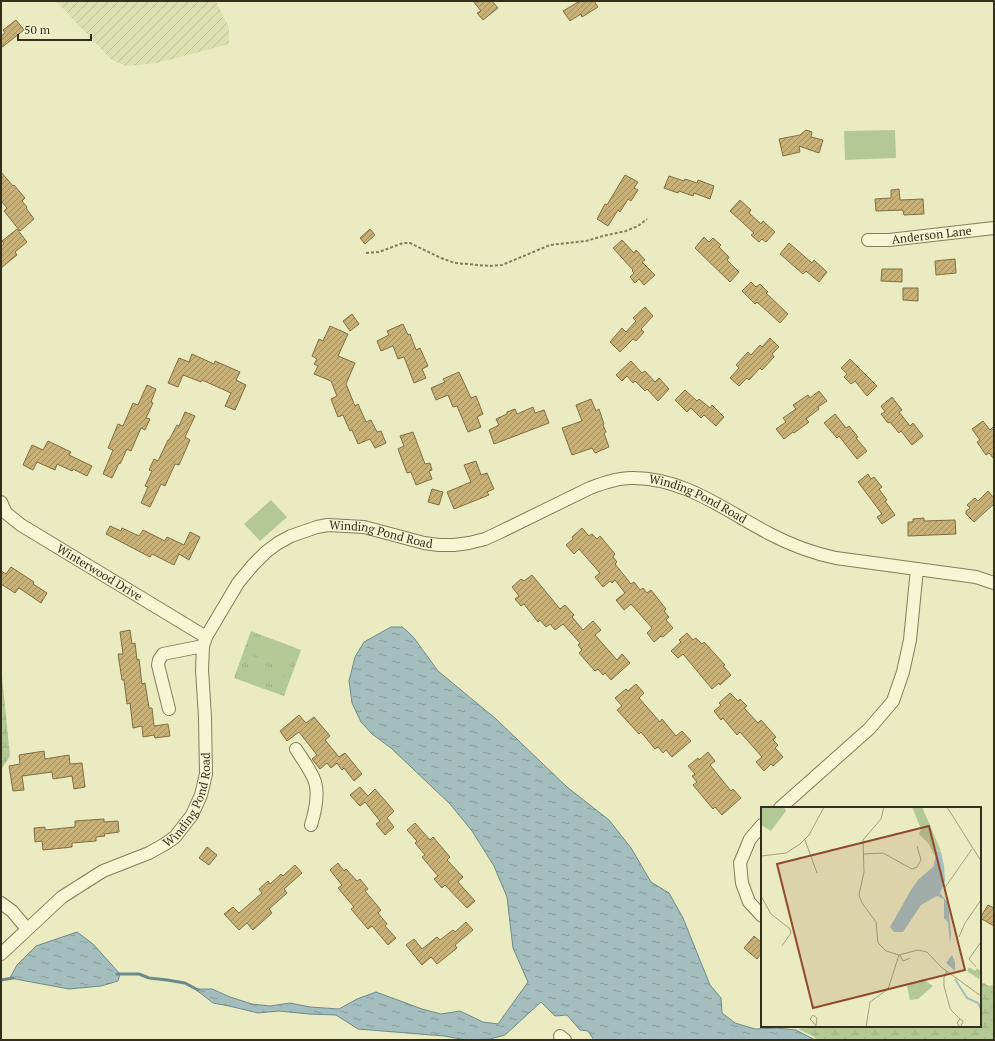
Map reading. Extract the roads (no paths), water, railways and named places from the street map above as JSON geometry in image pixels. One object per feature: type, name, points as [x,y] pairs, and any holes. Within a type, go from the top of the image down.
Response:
[{"type":"street","name":"Anderson Lane","points":[[868,240],[889,240],[994,228]]},
{"type":"street","name":"Winding Pond Road","points":[[1,954],[58,900],[85,881],[103,871],[148,853],[165,844],[183,828],[192,815],[201,795],[206,774],[202,670],[204,642],[234,590],[252,565],[278,543],[304,531],[317,527],[339,525],[364,527],[424,543],[454,545],[469,543],[485,539],[590,488],[615,480],[630,478],[661,480],[694,492],[769,534],[800,548],[836,558],[976,577],[994,583]]},
{"type":"street","name":"Winterwood Drive","points":[[1,502],[6,513],[21,525],[204,642]]},
{"type":"street","points":[[781,807],[869,730],[893,701],[903,672],[910,640],[917,569]]},
{"type":"street","points":[[168,709],[158,665],[159,660],[163,654],[204,642]]},
{"type":"street","points":[[296,749],[315,782],[315,810],[311,825]]},
{"type":"street","points":[[761,826],[750,839],[740,863],[742,883],[749,902],[761,915]]},
{"type":"street","points":[[1,903],[12,911],[27,928]]},
{"type":"water","points":[[391,627],[402,627],[407,631],[414,638],[438,671],[496,719],[567,787],[609,820],[631,848],[651,882],[669,893],[683,918],[710,985],[721,998],[722,1013],[735,1023],[755,1029],[776,1028],[796,1030],[815,1040],[594,1040],[588,1031],[580,1030],[567,1015],[555,1016],[541,1002],[505,1035],[490,1039],[467,1040],[444,1036],[358,1029],[336,1015],[279,1011],[258,1013],[213,1003],[195,989],[212,989],[252,1004],[270,1006],[290,1003],[310,1007],[339,1009],[357,999],[376,992],[422,1009],[441,1014],[460,1011],[483,1022],[498,1024],[528,982],[513,948],[507,897],[494,866],[472,831],[450,804],[391,748],[372,734],[361,722],[352,703],[349,681],[355,657],[364,642]]},
{"type":"water","points":[[77,932],[93,944],[120,974],[118,981],[101,986],[69,989],[10,978],[17,965],[36,946]]},
{"type":"waterway","points":[[117,974],[139,974],[149,978],[185,983],[198,990]]},
{"type":"waterway","points":[[1,980],[13,978]]}]
